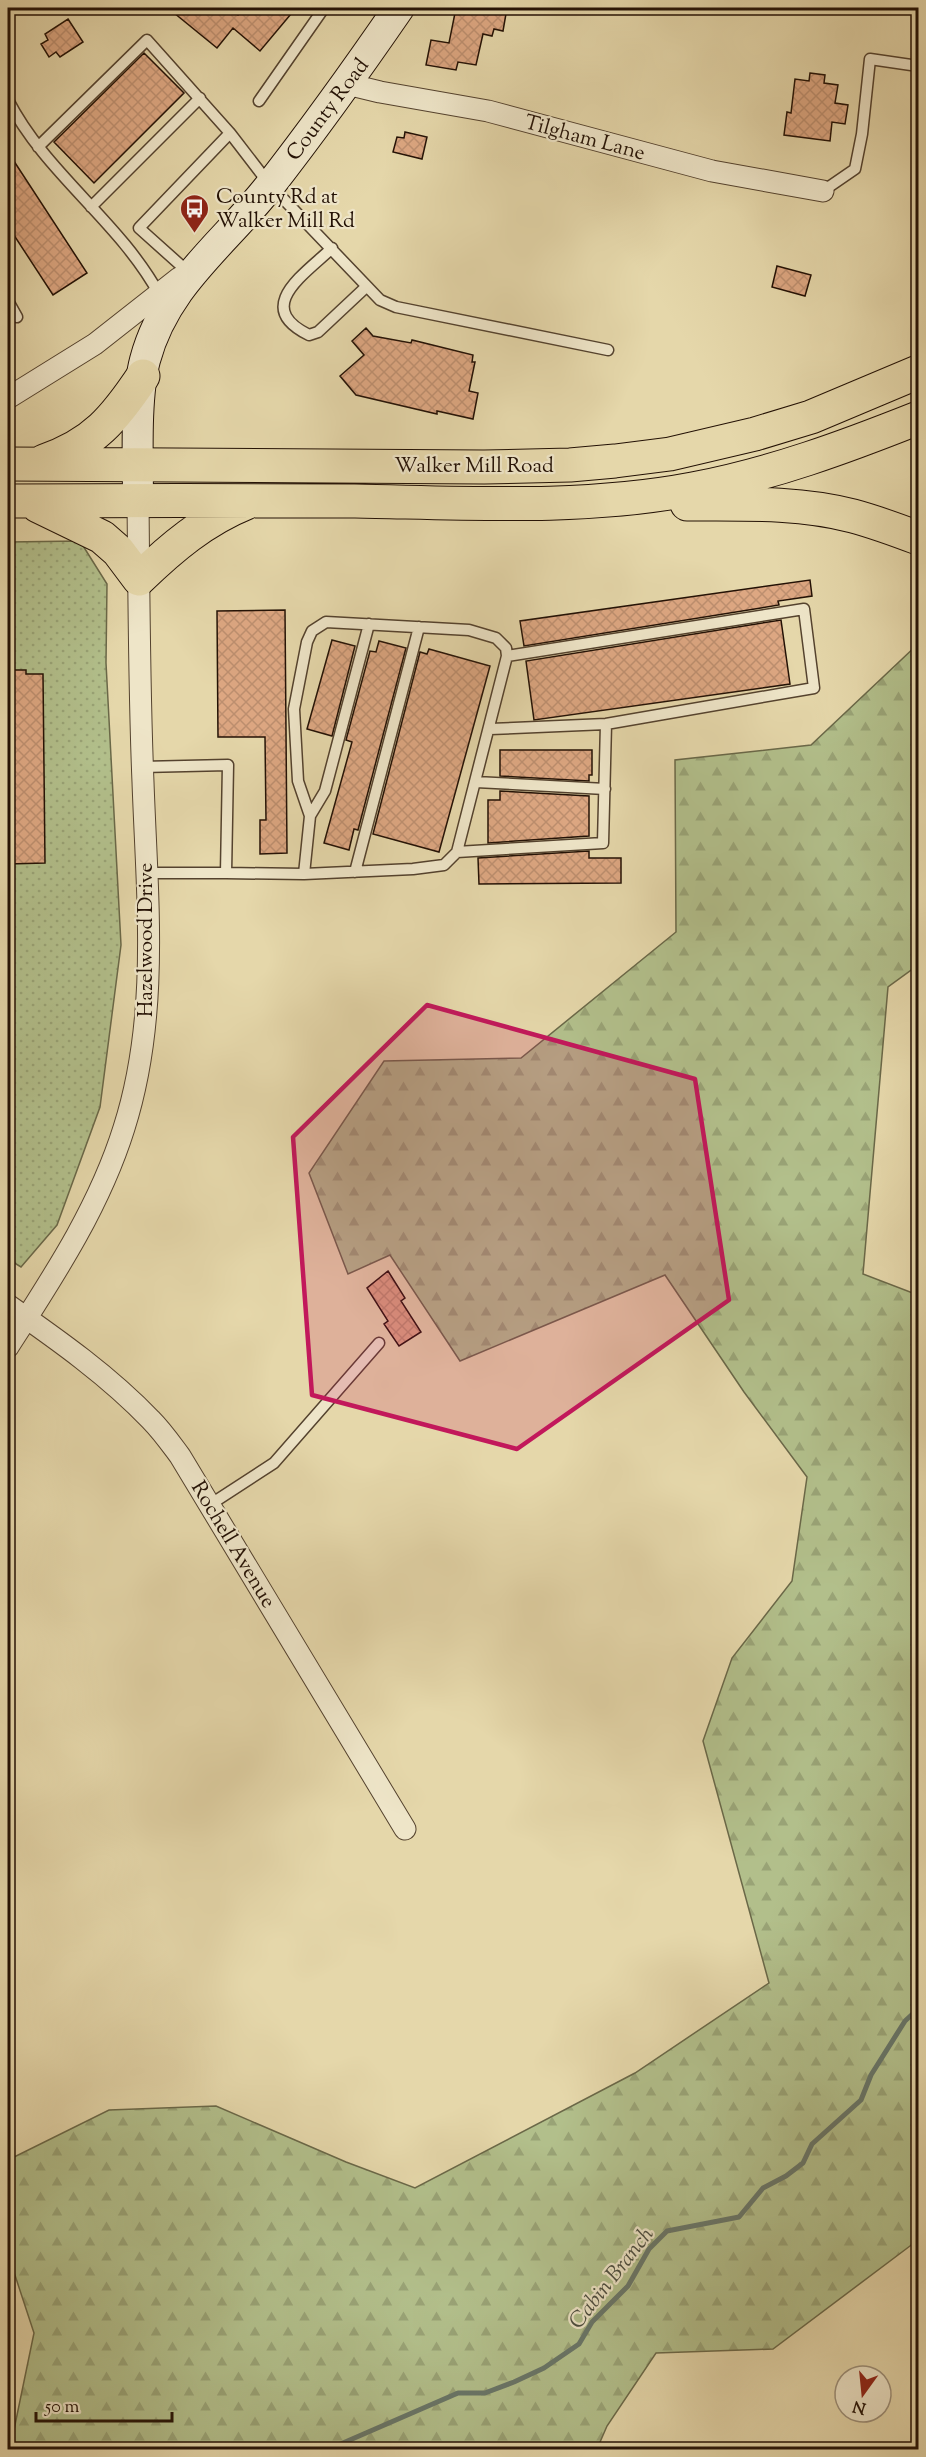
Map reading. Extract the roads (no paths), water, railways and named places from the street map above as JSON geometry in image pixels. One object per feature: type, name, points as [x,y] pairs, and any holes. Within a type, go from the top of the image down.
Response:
[{"type":"main road","points":[[21,464],[65,454],[99,432],[118,413],[143,376]]},
{"type":"main road","name":"Walker Mill Road","points":[[21,464],[484,466],[570,465],[615,461],[670,454],[755,434],[916,380]]},
{"type":"main road","name":"Walker Mill Road","points":[[16,501],[569,502],[629,498],[692,490],[766,473],[819,456],[918,418]]},
{"type":"main road","points":[[16,501],[102,537],[118,551],[139,579],[170,549],[220,514],[253,500]]},
{"type":"main road","points":[[569,502],[774,506],[852,515],[918,538]]},
{"type":"street","name":"County Road","points":[[8,398],[94,344],[194,265],[270,185],[347,84],[399,8]]},
{"type":"street","name":"Tilgham Lane","points":[[347,84],[488,111],[712,171],[823,191]]},
{"type":"street","name":"County Road","points":[[138,501],[145,361],[166,309],[194,265]]},
{"type":"street","name":"Hazelwood Drive","points":[[8,1347],[70,1250],[101,1190],[131,1105],[141,1051],[149,993],[142,767],[138,501]]},
{"type":"street","name":"Rochell Avenue","points":[[8,1305],[90,1365],[152,1420],[180,1456],[405,1829]]},
{"type":"lane","points":[[260,101],[324,8]]},
{"type":"lane","points":[[38,147],[147,40],[231,133],[270,185],[380,300],[396,307],[608,350]]},
{"type":"lane","points":[[823,191],[855,169],[862,134],[870,58],[918,66]]},
{"type":"lane","points":[[91,207],[200,98]]},
{"type":"lane","points":[[8,100],[23,129],[124,243],[145,270],[159,294]]},
{"type":"lane","points":[[124,243],[231,133]]},
{"type":"lane","points":[[139,228],[194,265]]},
{"type":"lane","points":[[332,248],[287,292],[282,302],[284,312],[300,331],[309,335],[318,332],[366,287]]},
{"type":"lane","points":[[8,301],[17,317]]},
{"type":"lane","points":[[490,729],[606,723],[814,688],[804,609],[507,656]]},
{"type":"lane","points":[[146,873],[304,874],[413,869],[444,865],[457,852],[507,656],[506,648],[496,639],[469,630],[326,622],[312,631],[307,642],[294,709],[298,781],[310,816],[304,874]]},
{"type":"lane","points":[[310,816],[325,791],[369,624]]},
{"type":"lane","points":[[355,872],[419,627]]},
{"type":"lane","points":[[457,852],[603,843],[606,723]]},
{"type":"lane","points":[[142,767],[228,765],[226,873]]},
{"type":"lane","points":[[476,782],[605,789]]},
{"type":"lane","points":[[211,1504],[274,1463],[379,1343]]},
{"type":"waterway","name":"Cabin Branch","points":[[322,2450],[458,2393],[485,2393],[514,2382],[544,2368],[579,2344],[592,2322],[628,2286],[649,2249],[667,2231],[739,2217],[763,2188],[786,2176],[803,2163],[812,2144],[861,2100],[871,2075],[905,2021],[918,2009]]},
{"type":"place","name":"County Rd at Walker Mill Rd","points":[[195,234]]}]
